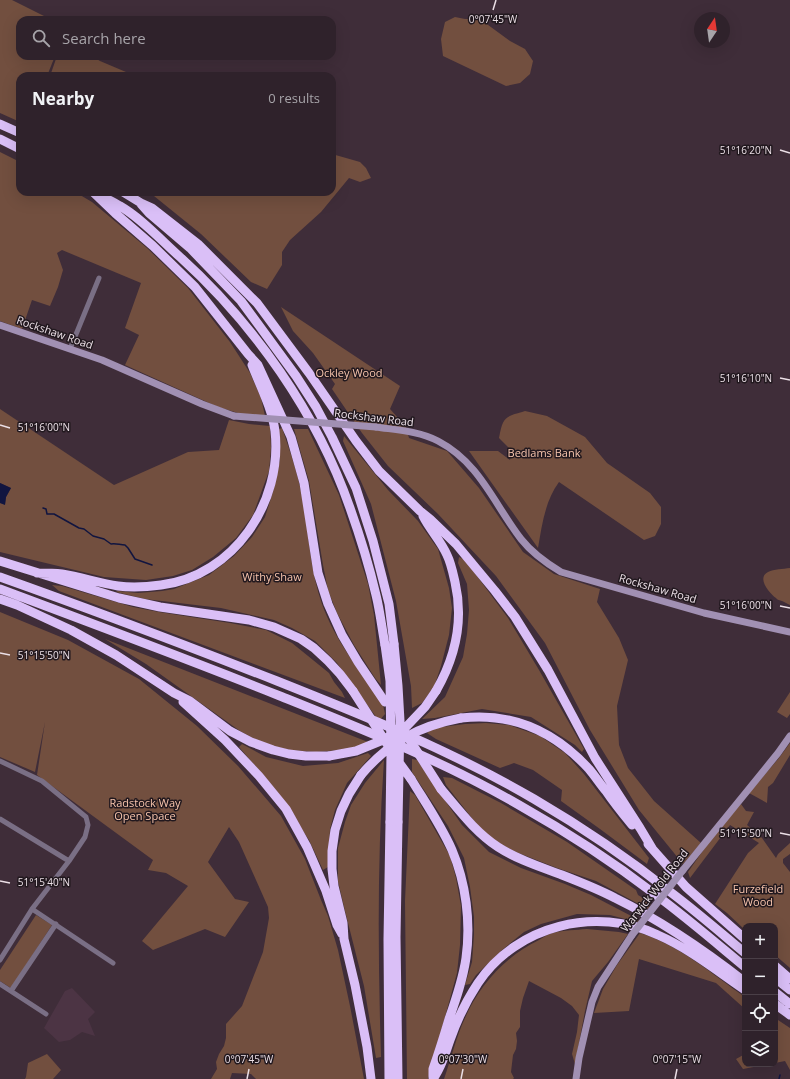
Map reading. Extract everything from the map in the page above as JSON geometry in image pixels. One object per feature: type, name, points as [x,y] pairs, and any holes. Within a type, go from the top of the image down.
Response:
[{"type":"highway","points":[[0,124],[16,131]]},
{"type":"highway","points":[[0,140],[16,147]]},
{"type":"highway","points":[[97,196],[153,246],[195,287],[258,365],[291,437],[304,483],[318,573],[328,604],[342,636],[354,656],[412,746],[442,789],[471,824],[500,848],[528,862],[591,887],[636,909],[678,933],[742,980]]},
{"type":"highway","points":[[101,196],[120,206],[140,221],[193,269],[235,312],[284,377],[304,409],[331,460],[350,507],[390,645]]},
{"type":"highway","points":[[130,196],[152,208],[198,244],[257,303],[309,373],[356,441],[379,470],[456,544],[481,573],[515,617],[548,670],[595,758],[652,848]]},
{"type":"highway","points":[[141,203],[148,213],[190,248],[241,301],[296,376],[316,407],[356,488],[373,541],[388,604],[390,645],[390,714],[394,822],[398,1079]]},
{"type":"highway","points":[[38,573],[60,574],[120,586],[162,585],[200,574],[219,562],[237,547],[251,529],[261,510],[274,471],[275,430],[270,409],[248,354]]},
{"type":"highway","points":[[0,599],[17,605],[71,630],[116,655],[174,693],[190,701],[230,731],[251,742],[273,750],[306,756],[329,756],[356,751],[383,740],[407,726],[425,707],[436,691],[449,667],[456,642],[459,612],[458,594],[453,570],[442,545],[426,523],[420,511]]},
{"type":"highway","points":[[0,561],[119,598],[160,607],[249,620],[274,626],[301,639],[314,648],[328,660],[340,674],[353,691],[438,822],[453,851],[462,880],[467,908],[468,940],[464,968],[458,992],[433,1069],[433,1079]]},
{"type":"highway","points":[[0,577],[187,646],[314,696],[422,740],[467,762],[533,798],[619,853],[674,894],[742,951]]},
{"type":"highway","points":[[0,589],[204,666],[309,708],[429,758],[474,780],[541,818],[606,859],[658,896],[742,965]]},
{"type":"highway","points":[[174,693],[230,745],[259,776],[286,809],[307,847],[326,891],[337,925],[344,939]]},
{"type":"highway","points":[[371,1079],[367,1046],[344,939],[343,923],[334,886],[332,851],[335,830],[341,811],[348,794],[361,775],[380,754],[407,735],[420,729],[442,721],[480,717],[510,720],[530,726],[552,737],[570,751],[590,770],[636,832],[686,887],[742,936]]},
{"type":"highway","points":[[389,1079],[388,939],[394,822]]},
{"type":"highway","points":[[433,1079],[439,1071],[461,1013],[472,991],[486,972],[504,954],[520,942],[558,926],[571,923],[596,921],[617,923],[640,928],[675,943],[742,988]]},
{"type":"highway","points":[[778,969],[790,980]]},
{"type":"highway","points":[[778,980],[790,990]]},
{"type":"highway","points":[[778,994],[790,1004]]},
{"type":"highway","points":[[778,1006],[790,1015]]},
{"type":"highway","points":[[778,1013],[790,1021]]},
{"type":"street","points":[[70,349],[99,278]]},
{"type":"street","name":"Rockshaw Road","points":[[0,325],[102,360],[202,404],[234,416],[376,426],[412,432],[437,440],[456,453],[474,469],[521,539],[545,562],[561,572],[704,613],[790,632]]},
{"type":"street","name":"Warwick Wold Road","points":[[576,1079],[579,1058],[592,1002],[598,987],[632,935],[790,736]]},
{"type":"street","points":[[0,761],[42,781],[86,817],[88,825],[85,837],[69,861],[32,909],[0,960]]},
{"type":"street","points":[[0,827],[2,820],[69,861]]},
{"type":"street","points":[[32,909],[113,963]]},
{"type":"street","points":[[11,991],[56,924]]},
{"type":"street","points":[[0,984],[46,1014]]},
{"type":"shaded area","points":[[0,483],[11,488],[6,497],[5,505],[0,503]]},
{"type":"shaded area","points":[[72,988],[95,1012],[88,1019],[95,1036],[82,1032],[70,1040],[59,1042],[44,1028],[65,991]]},
{"type":"green space","points":[[0,0],[12,0],[44,16],[16,16],[16,60],[53,60],[49,72],[16,72],[16,120],[0,113]]},
{"type":"green space","points":[[455,17],[474,19],[484,22],[510,41],[525,49],[533,61],[530,74],[520,83],[506,86],[443,56],[441,39],[445,22]]},
{"type":"green space","points":[[56,60],[98,60],[126,72],[51,72]]},
{"type":"green space","points":[[0,152],[16,160],[16,196],[82,196],[92,202],[147,248],[188,288],[230,342],[250,373],[261,398],[265,416],[245,415],[218,407],[125,365],[139,335],[125,328],[141,283],[62,250],[57,253],[63,270],[50,306],[32,300],[22,329],[0,321]]},
{"type":"green space","points":[[336,155],[360,162],[366,168],[371,178],[360,182],[349,178],[336,194]]},
{"type":"green space","points":[[154,196],[334,196],[321,212],[290,240],[282,252],[282,265],[267,289],[251,282],[201,234]]},
{"type":"green space","name":"Ockley Wood","points":[[281,307],[400,386],[390,409],[406,427],[409,438],[447,451],[479,488],[523,552],[554,574],[600,589],[597,602],[619,638],[628,660],[617,706],[619,745],[628,768],[654,801],[701,843],[683,864],[639,810],[590,730],[545,643],[496,576],[438,514],[388,466],[362,433],[332,389],[335,384],[313,353],[293,331]]},
{"type":"green space","points":[[0,409],[114,485],[188,452],[219,450],[229,420],[270,426],[271,448],[269,471],[253,515],[236,538],[213,557],[192,570],[173,576],[146,580],[104,577],[0,552],[0,503],[5,504],[6,497],[11,488],[0,483]]},
{"type":"green space","name":"Bedlams Bank","points":[[525,411],[547,416],[585,437],[607,463],[650,493],[661,507],[661,524],[655,536],[644,540],[559,482],[547,505],[538,548],[469,451],[498,451],[510,460],[512,451],[499,438],[502,425],[509,416]]},
{"type":"green space","name":"Withy Shaw","points":[[282,428],[300,487],[318,592],[327,617],[341,643],[383,705],[385,714],[379,721],[337,663],[315,641],[292,628],[274,620],[221,608],[145,599],[116,592],[138,593],[174,589],[209,575],[234,556],[252,537],[265,517],[273,492],[280,460],[279,429]]},
{"type":"green space","points":[[294,429],[308,429],[339,495],[368,584],[374,615],[381,685],[354,645],[337,613],[328,590],[309,481]]},
{"type":"green space","points":[[344,436],[388,490],[418,521],[438,549],[449,588],[452,608],[449,635],[441,666],[434,687],[422,703],[412,708],[411,686],[396,601],[371,504],[343,441]]},
{"type":"green space","points":[[459,557],[465,560],[508,618],[584,749],[582,752],[575,745],[531,717],[482,709],[422,719],[445,697],[463,657],[469,610],[467,584],[458,563]]},
{"type":"green space","points":[[790,568],[790,605],[777,599],[771,593],[765,586],[763,578],[770,571]]},
{"type":"green space","points":[[52,585],[62,586],[133,607],[266,630],[292,643],[329,673],[345,698],[59,591]]},
{"type":"green space","name":"Radstock Way Open Space","points":[[0,612],[68,640],[139,679],[197,726],[238,766],[281,816],[305,859],[328,916],[338,950],[364,1079],[256,1079],[251,1074],[232,1073],[230,1079],[211,1079],[217,1069],[216,1062],[224,1046],[226,1038],[226,1024],[242,1006],[263,952],[269,918],[268,907],[239,842],[229,827],[208,862],[235,899],[249,902],[225,937],[205,929],[153,950],[142,941],[188,886],[166,873],[148,870],[153,860],[37,775],[45,722],[35,772],[0,757]]},
{"type":"green space","points":[[105,639],[368,742],[352,749],[316,752],[289,750],[262,743],[240,731],[146,664]]},
{"type":"green space","points":[[790,692],[790,714],[787,718],[777,712]]},
{"type":"green space","points":[[486,723],[509,725],[540,736],[565,753],[584,774],[649,858],[647,864],[561,801],[562,790],[533,770],[514,763],[500,768],[436,739],[427,733],[434,728]]},
{"type":"green space","points":[[790,743],[790,755],[773,783],[768,787],[767,803],[749,793],[779,758]]},
{"type":"green space","points":[[242,744],[266,757],[303,766],[338,763],[368,753],[371,756],[347,783],[335,810],[330,829],[328,867],[323,870],[309,840],[276,790],[239,747]]},
{"type":"green space","points":[[412,759],[417,760],[462,825],[489,852],[521,868],[591,895],[639,920],[637,922],[610,915],[577,914],[541,924],[524,932],[502,950],[476,975],[470,984],[465,985],[472,962],[474,917],[464,858],[448,826],[412,772]]},
{"type":"green space","points":[[384,760],[380,834],[379,908],[381,1057],[376,1058],[364,986],[338,881],[338,848],[351,805],[365,783]]},
{"type":"green space","points":[[443,777],[452,778],[501,803],[567,842],[636,890],[638,895],[651,903],[648,909],[596,881],[557,868],[502,845],[482,831],[446,785]]},
{"type":"green space","points":[[410,791],[415,795],[450,856],[461,906],[460,945],[457,973],[428,1079],[407,1079],[405,901]]},
{"type":"green space","name":"Furzefield Wood","points":[[741,804],[746,811],[754,812],[747,825],[762,838],[776,858],[778,854],[790,843],[790,854],[783,859],[783,863],[790,872],[790,968],[778,958],[778,923],[742,923],[742,927],[715,904],[748,853],[759,843],[730,825],[690,878],[688,872],[714,835]]},
{"type":"green space","points":[[36,915],[52,925],[11,988],[0,981],[0,970]]},
{"type":"green space","points":[[587,929],[628,934],[592,981],[575,1064],[572,1054],[579,1015],[572,1006],[561,998],[529,981],[520,1011],[520,1027],[516,1033],[516,1049],[513,1055],[511,1072],[514,1078],[444,1079],[456,1040],[465,1018],[478,994],[495,972],[527,946],[551,933]]},
{"type":"green space","points":[[640,933],[654,938],[682,952],[708,970],[742,995],[742,1006],[716,983],[639,959],[629,1011],[594,1013],[603,989],[617,965]]},
{"type":"green space","points":[[778,1020],[790,1028],[790,1070],[785,1061],[778,1062]]},
{"type":"green space","points":[[47,1054],[61,1070],[53,1079],[25,1079],[28,1063]]},
{"type":"green space","points":[[742,1056],[742,1067],[753,1067],[743,1069],[736,1059]]},
{"type":"waterway","points":[[43,508],[46,509],[47,514],[54,514],[79,528],[84,529],[93,536],[104,539],[111,544],[125,545],[135,559],[152,565]]},
{"type":"waterway","points":[[779,1079],[780,1075]]}]
